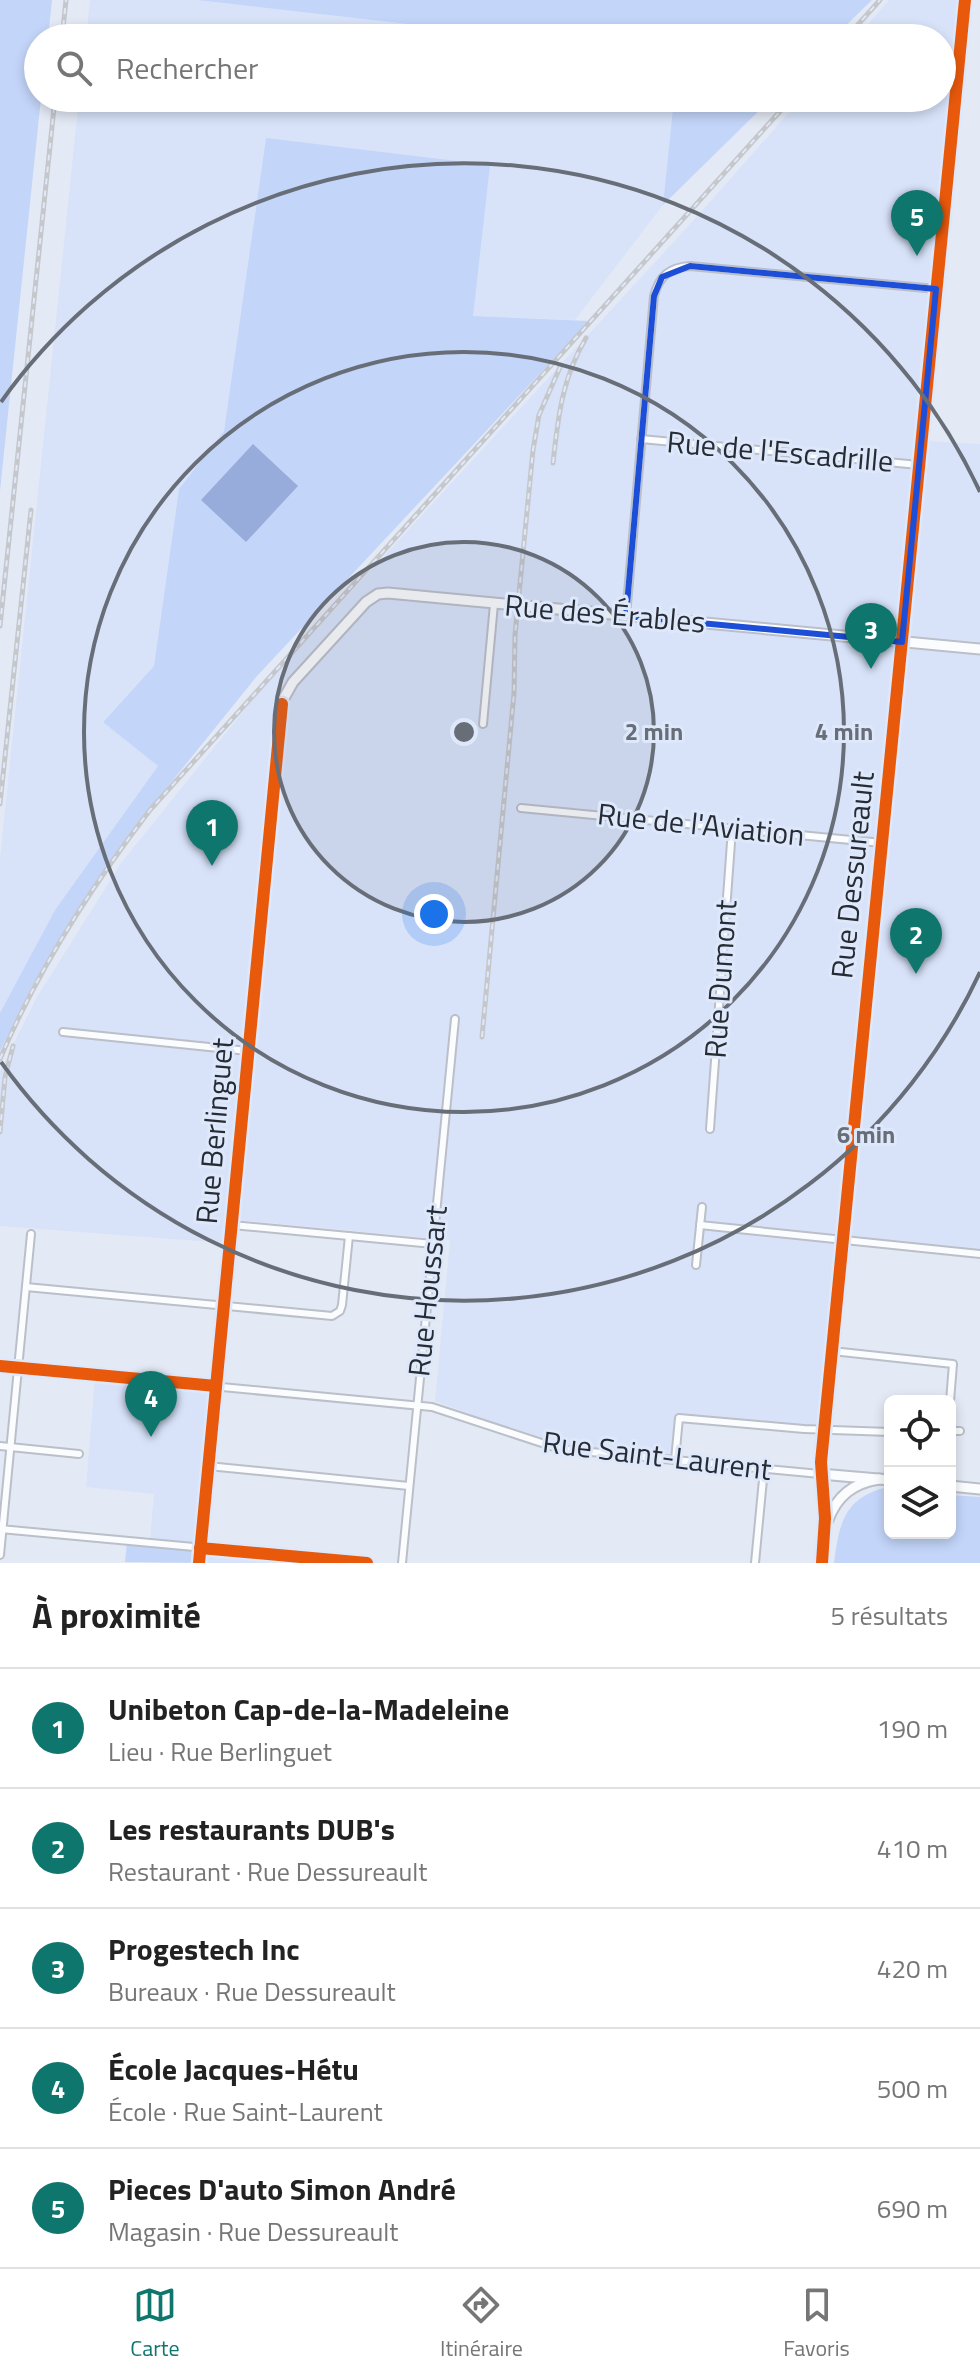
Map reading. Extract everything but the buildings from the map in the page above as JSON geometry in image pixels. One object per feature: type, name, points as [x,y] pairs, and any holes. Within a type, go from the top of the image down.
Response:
[{"type":"street","name":"Rue Dessureault","points":[[956,90],[965,0]]},
{"type":"street","name":"Rue Dessureault","points":[[822,1563],[825,1527],[820,1474],[824,1429],[954,112]]},
{"type":"street","points":[[626,616],[654,296],[659,281],[671,270],[690,266],[936,289]]},
{"type":"street","name":"Rue de l'Escadrille","points":[[641,439],[919,465]]},
{"type":"street","name":"Rue des Érables","points":[[282,704],[293,682],[357,611],[378,594],[388,593],[980,649]]},
{"type":"street","points":[[483,724],[494,604]]},
{"type":"street","name":"Rue Berlinguet","points":[[199,1563],[282,704]]},
{"type":"street","name":"Rue de l'Aviation","points":[[521,808],[882,843]]},
{"type":"street","name":"Rue Dumont","points":[[710,1129],[732,829]]},
{"type":"street","name":"Rue Houssart","points":[[402,1563],[455,1019]]},
{"type":"street","points":[[63,1032],[248,1051]]},
{"type":"street","points":[[696,1265],[702,1207]]},
{"type":"street","points":[[232,1225],[433,1244]]},
{"type":"street","points":[[700,1225],[980,1254]]},
{"type":"street","points":[[0,1555],[31,1234]]},
{"type":"street","points":[[26,1287],[335,1315],[342,1305],[349,1236]]},
{"type":"street","points":[[832,1351],[953,1364],[950,1395]]},
{"type":"street","name":"Rue Saint-Laurent","points":[[0,1366],[417,1405],[452,1412],[551,1447],[884,1480]]},
{"type":"street","points":[[675,1460],[679,1418],[884,1432]]},
{"type":"street","points":[[0,1446],[79,1454]]},
{"type":"street","points":[[208,1466],[409,1486]]},
{"type":"street","points":[[755,1563],[764,1469]]},
{"type":"street","points":[[825,1527],[842,1495],[859,1484],[884,1480]]},
{"type":"street","points":[[956,1487],[980,1489]]},
{"type":"street","points":[[1,1529],[367,1563]]},
{"type":"highlighted area","points":[[690,266],[936,289],[902,642],[626,616],[654,296],[662,277]]},
{"type":"shaded area","points":[[0,0],[52,0],[49,24],[24,24],[24,112],[40,112],[0,491]]},
{"type":"shaded area","points":[[90,0],[197,0],[407,24],[87,24]]},
{"type":"shaded area","points":[[197,0],[872,0],[847,24],[407,24]]},
{"type":"shaded area","points":[[889,0],[969,0],[828,1428],[677,1415],[673,1456],[557,1446],[435,1401],[450,1240],[228,1219],[225,1243],[0,1226],[0,1071],[37,997],[121,863],[258,693],[790,112],[956,112],[956,24],[868,24]]},
{"type":"shaded area","points":[[78,112],[673,112],[663,205],[575,320],[473,316],[266,138],[224,431],[179,489],[154,666],[103,721],[158,766],[55,910],[0,1013],[0,858]]},
{"type":"shaded area","points":[[673,112],[758,112],[663,205]]},
{"type":"shaded area","points":[[266,138],[490,165],[473,316],[589,321],[257,676],[140,821],[108,864],[31,988],[0,1051],[0,1013],[55,910],[158,766],[103,722],[154,666],[179,489],[224,431]]},
{"type":"shaded area","points":[[928,441],[980,444],[980,651],[910,645]]},
{"type":"shaded area","points":[[253,444],[298,486],[246,542],[201,500]]},
{"type":"shaded area","points":[[909,649],[980,655],[980,1252],[850,1240]]},
{"type":"shaded area","points":[[95,1377],[216,1387],[205,1546],[150,1539],[154,1494],[86,1487]]},
{"type":"shaded area","points":[[884,1488],[884,1539],[956,1539],[956,1495],[980,1497],[980,1563],[834,1563],[838,1537],[846,1516],[851,1507],[870,1493]]},
{"type":"shaded area","points":[[127,1542],[205,1550],[203,1563],[125,1562]]},
{"type":"shaded area","points":[[209,1550],[343,1563],[208,1563]]},
{"type":"railway","points":[[63,24],[66,0]]},
{"type":"railway","points":[[859,24],[880,0]]},
{"type":"railway","points":[[0,626],[54,112]]},
{"type":"railway","points":[[0,1059],[31,993],[67,930],[150,810],[779,112]]},
{"type":"railway","points":[[553,463],[566,383],[586,338]]},
{"type":"railway","points":[[482,1037],[533,450],[539,415],[561,365]]},
{"type":"railway","points":[[0,804],[31,510]]},
{"type":"railway","points":[[0,1132],[5,1077],[13,1046]]},
{"type":"cycle path","points":[[956,91],[965,0]]},
{"type":"cycle path","points":[[822,1563],[825,1518],[821,1462],[954,112]]},
{"type":"cycle path","points":[[199,1563],[282,704]]},
{"type":"cycle path","points":[[0,1366],[216,1386]]},
{"type":"cycle path","points":[[200,1548],[367,1563]]},
{"type":"place","name":"Pieces D'auto Simon André","points":[[917,256]]},
{"type":"place","name":"Progestech Inc","points":[[871,669]]},
{"type":"place","name":"Unibeton Cap-de-la-Madeleine","points":[[212,866]]},
{"type":"place","name":"Les restaurants DUB's","points":[[916,974]]},
{"type":"place","name":"École Jacques-Hétu","points":[[151,1437]]}]
